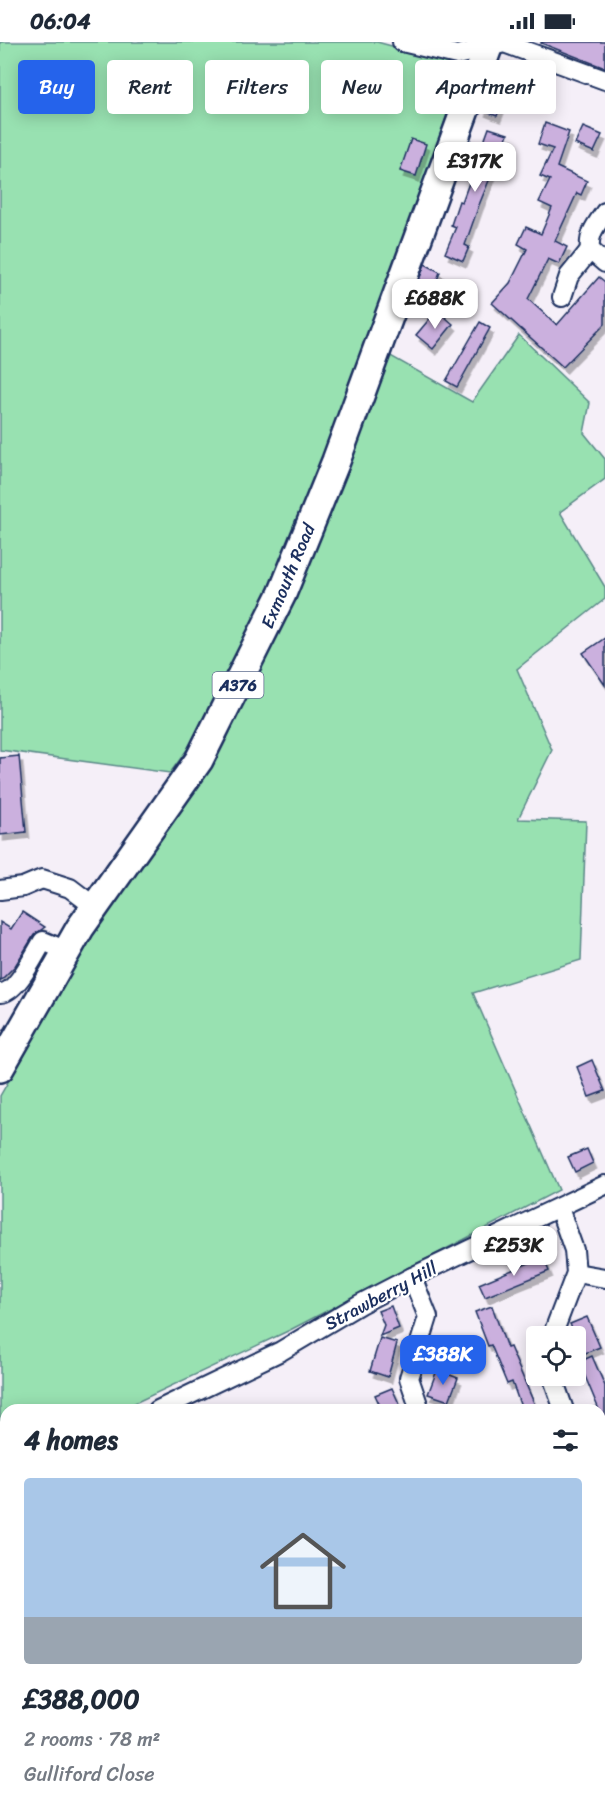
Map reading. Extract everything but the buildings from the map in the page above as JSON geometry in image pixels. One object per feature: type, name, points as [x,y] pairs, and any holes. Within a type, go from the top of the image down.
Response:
[{"type":"highway","name":"Exmouth Road","points":[[0,1068],[95,907],[199,760],[282,594],[336,461],[488,45]]},
{"type":"street","points":[[402,42],[457,55],[488,45],[504,43],[605,80]]},
{"type":"street","points":[[605,212],[588,241],[590,250],[605,263]]},
{"type":"street","points":[[562,297],[569,276],[590,250]]},
{"type":"street","points":[[0,890],[23,887],[42,879],[70,888],[95,907]]},
{"type":"street","points":[[0,993],[9,991],[17,983],[43,941],[67,951]]},
{"type":"street","name":"Strawberry Hill","points":[[171,1404],[281,1351],[360,1304],[412,1277],[605,1185]]},
{"type":"street","points":[[556,1326],[576,1273],[574,1250],[559,1208]]},
{"type":"street","points":[[576,1273],[605,1278]]},
{"type":"street","points":[[412,1277],[428,1317],[409,1378],[418,1404]]},
{"type":"street","points":[[556,1386],[562,1404]]},
{"type":"green space","points":[[0,42],[377,42],[438,60],[415,60],[415,114],[447,114],[442,130],[296,544],[210,718],[170,773],[0,750]]},
{"type":"green space","points":[[519,335],[590,403],[584,433],[605,459],[605,479],[560,512],[605,587],[605,599],[517,669],[552,750],[518,819],[586,821],[581,960],[473,993],[559,1190],[290,1330],[133,1404],[0,1404],[0,1096],[110,905],[199,779],[269,650],[318,543],[389,355],[472,402]]}]
